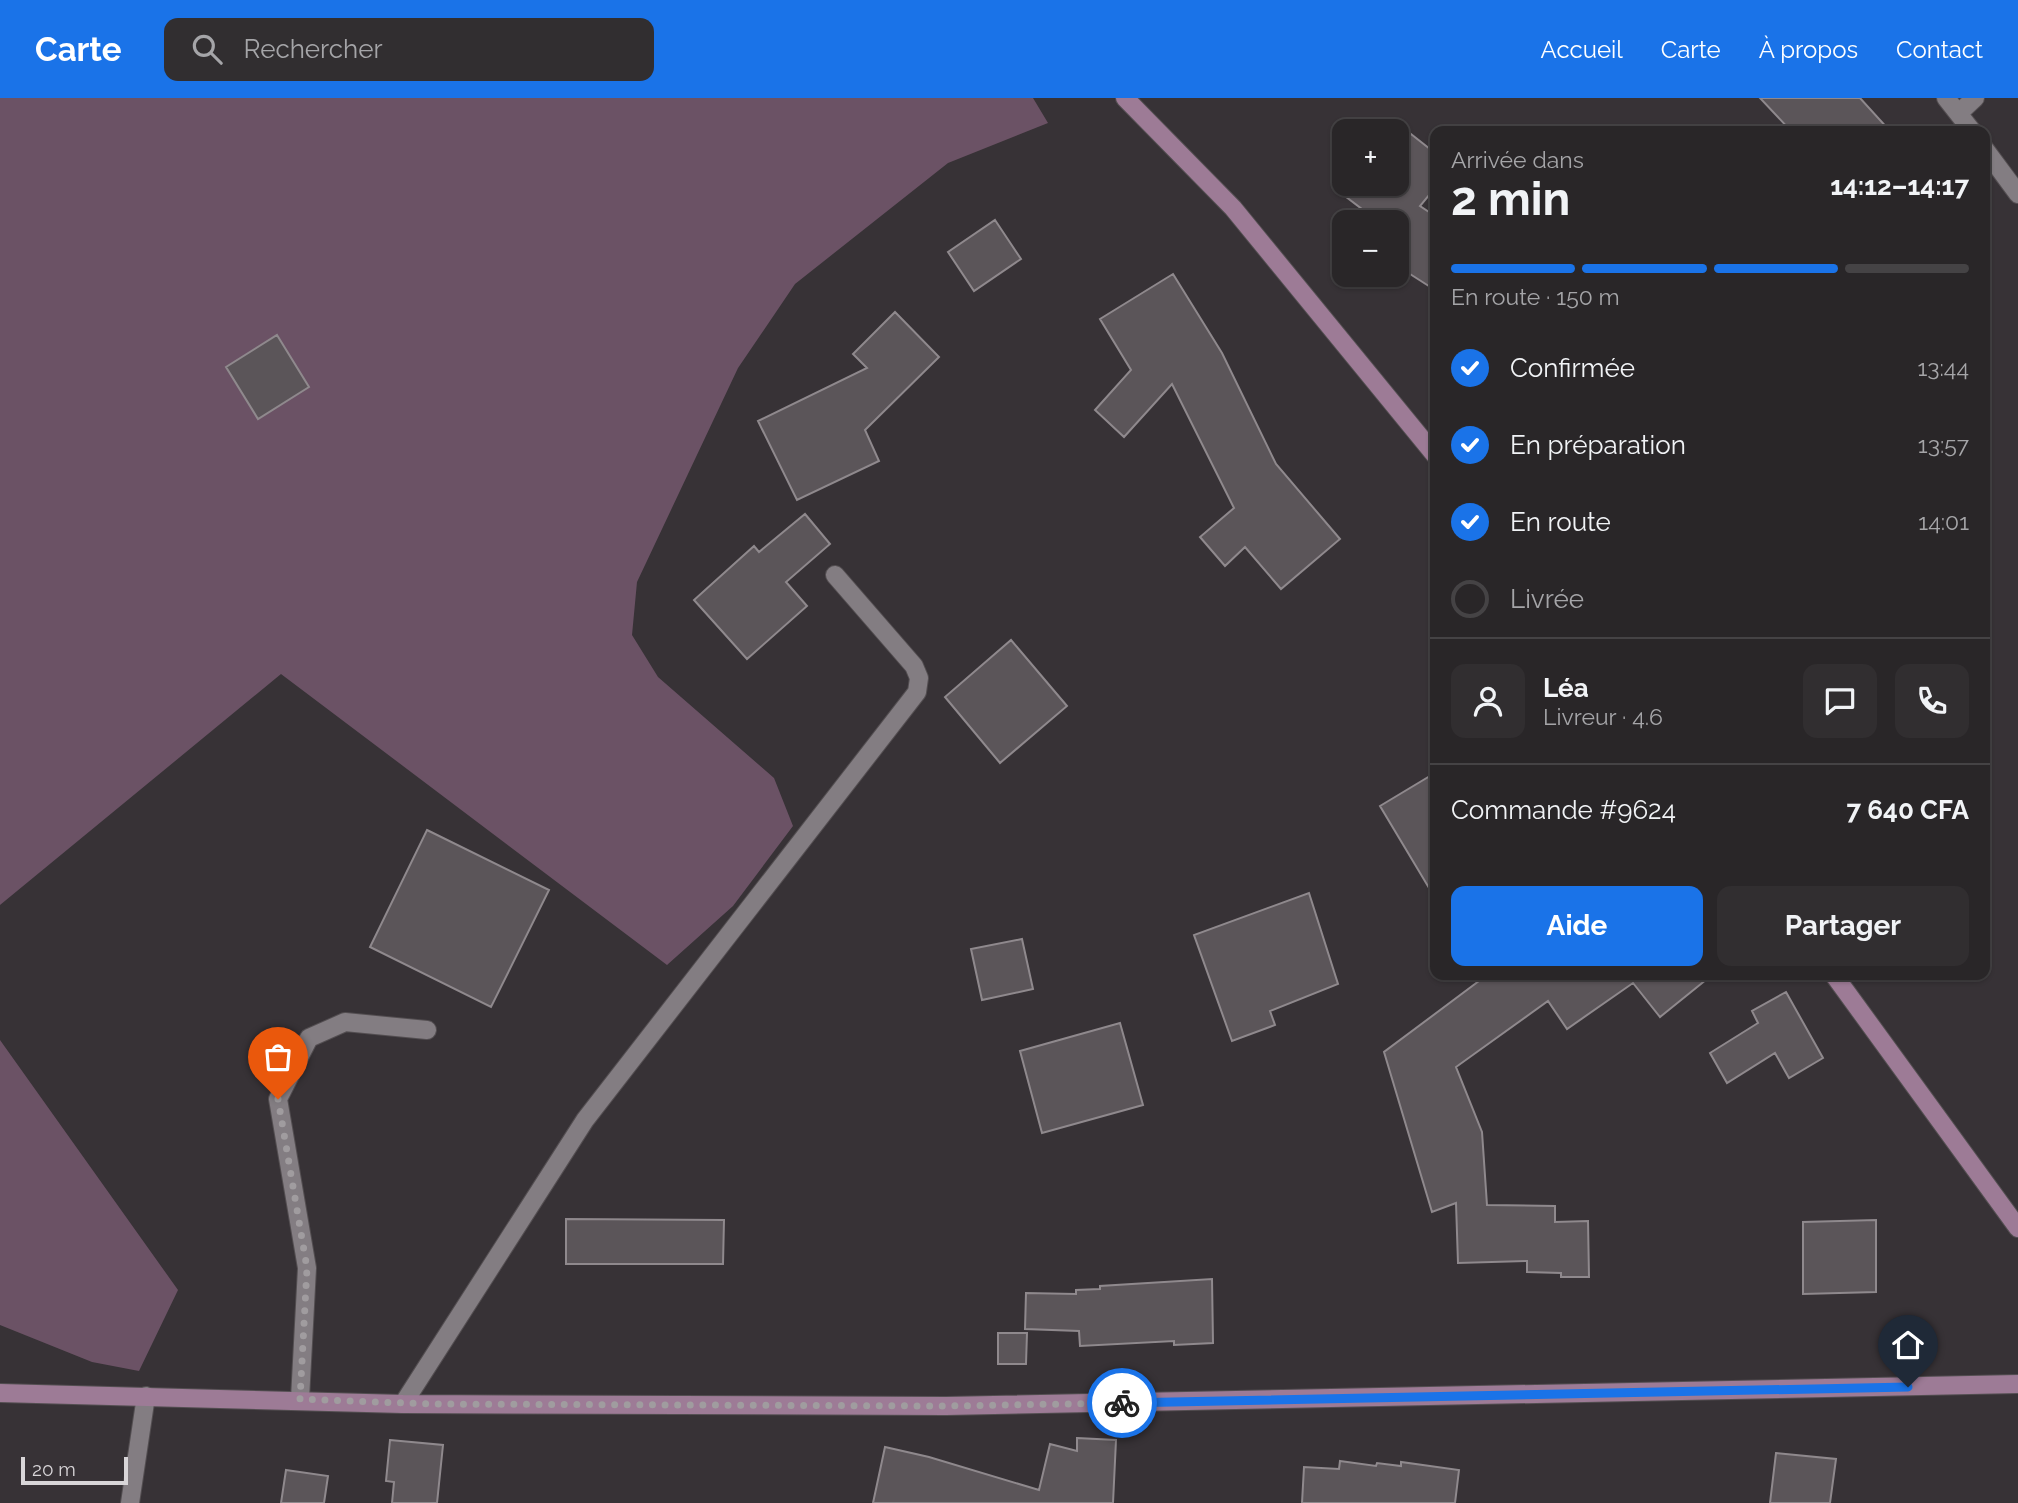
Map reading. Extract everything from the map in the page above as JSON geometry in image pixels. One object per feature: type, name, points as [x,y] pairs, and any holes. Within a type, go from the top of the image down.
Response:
[{"type":"main road","points":[[1125,98],[1233,208],[1430,449]]},
{"type":"main road","points":[[1837,980],[2018,1228]]},
{"type":"main road","points":[[0,1393],[300,1399],[403,1404],[946,1406],[2018,1384]]},
{"type":"street","points":[[1946,98],[1968,126]]},
{"type":"street","points":[[1959,113],[1975,98]]},
{"type":"street","points":[[1990,156],[2018,194]]},
{"type":"street","points":[[403,1404],[585,1119],[917,692],[919,678],[914,666],[835,575]]},
{"type":"street","points":[[300,1399],[307,1268],[278,1099],[309,1038],[345,1022],[427,1030]]},
{"type":"street","points":[[130,1503],[146,1396]]},
{"type":"shaded area","points":[[0,98],[1033,98],[1048,123],[948,163],[795,284],[738,368],[637,582],[632,635],[658,677],[774,778],[793,826],[733,906],[667,965],[281,674],[0,905]]},
{"type":"shaded area","points":[[0,1040],[178,1290],[139,1371],[92,1362],[0,1325]]},
{"type":"building","points":[[1760,98],[1860,98],[1885,126],[1786,126]]},
{"type":"building","points":[[1409,132],[1430,149],[1430,194],[1420,206],[1430,213],[1430,287],[1409,273],[1409,210],[1363,210],[1345,196],[1409,196]]},
{"type":"building","points":[[995,220],[1021,259],[974,291],[948,252]]},
{"type":"building","points":[[1173,274],[1222,353],[1276,464],[1340,539],[1281,589],[1245,547],[1225,566],[1200,537],[1234,508],[1172,384],[1124,437],[1095,410],[1131,370],[1100,319]]},
{"type":"building","points":[[895,312],[939,357],[865,430],[879,461],[797,500],[758,421],[867,368],[853,354]]},
{"type":"building","points":[[277,335],[309,387],[258,419],[226,367]]},
{"type":"building","points":[[805,514],[830,544],[786,582],[807,606],[747,659],[694,600],[754,546],[759,552]]},
{"type":"building","points":[[1011,640],[1067,706],[1000,763],[945,697]]},
{"type":"building","points":[[1430,776],[1430,890],[1380,806]]},
{"type":"building","points":[[427,830],[549,890],[491,1007],[370,947]]},
{"type":"building","points":[[1309,893],[1338,984],[1270,1011],[1275,1025],[1232,1041],[1194,935]]},
{"type":"building","points":[[1022,939],[1033,989],[982,1000],[971,949]]},
{"type":"building","points":[[1480,980],[1706,980],[1660,1017],[1633,983],[1567,1029],[1548,1001],[1456,1067],[1482,1132],[1487,1205],[1555,1206],[1555,1222],[1588,1221],[1589,1277],[1561,1277],[1561,1273],[1527,1272],[1527,1261],[1458,1263],[1456,1203],[1432,1212],[1384,1052]]},
{"type":"building","points":[[1786,992],[1823,1058],[1789,1078],[1775,1053],[1727,1083],[1710,1053],[1758,1023],[1752,1011]]},
{"type":"building","points":[[1120,1023],[1143,1105],[1042,1133],[1020,1051]]},
{"type":"building","points":[[566,1219],[724,1220],[723,1264],[566,1264]]},
{"type":"building","points":[[1876,1220],[1876,1292],[1803,1294],[1803,1222]]},
{"type":"building","points":[[1212,1279],[1213,1343],[1174,1345],[1174,1341],[1080,1346],[1079,1331],[1025,1329],[1026,1293],[1076,1294],[1076,1290],[1100,1289],[1100,1286]]},
{"type":"building","points":[[998,1333],[1027,1333],[1026,1364],[998,1364]]},
{"type":"building","points":[[1077,1438],[1116,1440],[1113,1503],[873,1503],[885,1447],[929,1457],[1039,1490],[1050,1444],[1077,1451]]},
{"type":"building","points":[[390,1440],[443,1445],[437,1503],[392,1503],[394,1482],[386,1481]]},
{"type":"building","points":[[1776,1453],[1836,1459],[1830,1503],[1770,1503]]},
{"type":"building","points":[[1340,1461],[1376,1466],[1377,1463],[1401,1466],[1401,1462],[1459,1470],[1455,1503],[1302,1503],[1304,1467],[1339,1469]]},
{"type":"building","points":[[286,1470],[328,1476],[324,1503],[281,1503]]},
{"type":"way so far","points":[[278,1099],[296,1191],[307,1268],[300,1399],[403,1404],[946,1406],[1122,1403]]},
{"type":"route","points":[[1122,1403],[1908,1387]]}]
